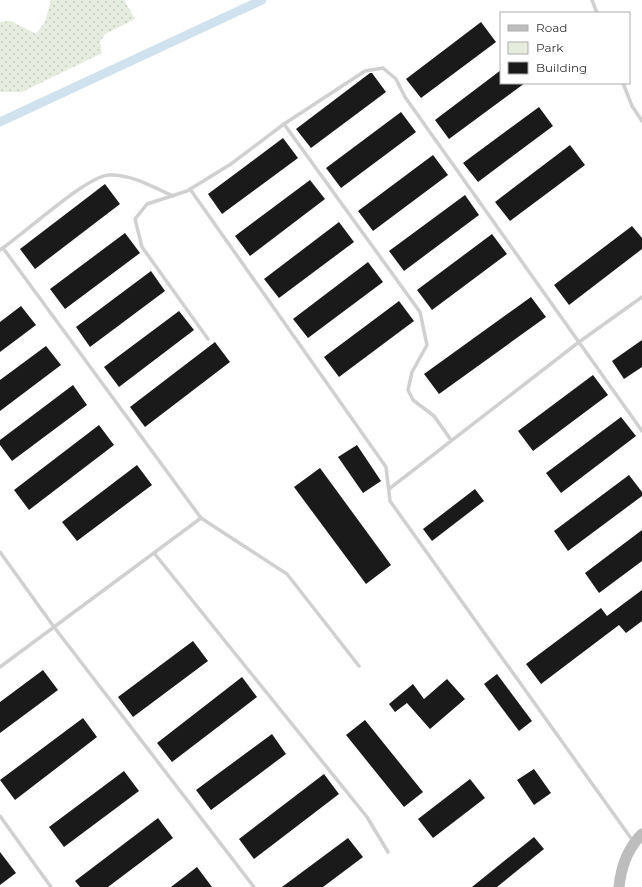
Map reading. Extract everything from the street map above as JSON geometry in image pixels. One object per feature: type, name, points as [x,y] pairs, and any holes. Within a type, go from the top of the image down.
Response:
[{"type":"street","points":[[619,887],[625,860],[634,842],[642,834]]},
{"type":"lane","points":[[592,0],[597,12]]},
{"type":"lane","points":[[208,339],[142,247],[135,219],[146,204],[190,189],[231,164],[284,124],[365,71],[383,68],[396,79],[405,97],[642,431]]},
{"type":"lane","points":[[623,84],[632,106],[642,121]]},
{"type":"lane","points":[[284,124],[420,312],[427,345],[412,372],[408,390],[413,400],[434,416],[452,440]]},
{"type":"lane","points":[[173,196],[132,178],[108,175],[85,184],[1,249],[201,518],[287,574],[359,666]]},
{"type":"lane","points":[[190,189],[386,467],[390,501],[634,842]]},
{"type":"lane","points":[[388,489],[579,342],[642,297]]},
{"type":"lane","points":[[0,667],[201,518]]},
{"type":"lane","points":[[0,552],[54,627],[254,887]]},
{"type":"lane","points":[[154,552],[367,817],[388,852]]},
{"type":"lane","points":[[0,816],[52,887]]},
{"type":"green space","points":[[51,0],[124,0],[135,19],[105,34],[100,42],[102,53],[22,92],[0,92],[0,22],[11,21],[36,34],[45,22]]},
{"type":"building","points":[[481,22],[496,42],[421,98],[406,79]]},
{"type":"building","points":[[500,71],[500,84],[524,84],[449,139],[435,120]]},
{"type":"building","points":[[372,73],[386,92],[311,148],[296,129]]},
{"type":"building","points":[[539,107],[553,126],[478,182],[463,163]]},
{"type":"building","points":[[401,112],[416,132],[341,188],[326,168]]},
{"type":"building","points":[[283,138],[298,158],[222,214],[208,194]]},
{"type":"building","points":[[570,145],[585,165],[510,221],[495,202]]},
{"type":"building","points":[[433,155],[448,175],[373,231],[358,211]]},
{"type":"building","points":[[310,180],[325,199],[250,256],[235,236]]},
{"type":"building","points":[[105,184],[120,204],[35,269],[20,249]]},
{"type":"building","points":[[465,195],[479,215],[404,271],[389,251]]},
{"type":"building","points":[[339,222],[354,242],[279,298],[264,279]]},
{"type":"building","points":[[632,226],[642,238],[642,249],[569,305],[554,285]]},
{"type":"building","points":[[125,233],[140,253],[65,309],[50,289]]},
{"type":"building","points":[[492,234],[507,254],[432,310],[417,290]]},
{"type":"building","points":[[368,262],[383,282],[308,338],[293,319]]},
{"type":"building","points":[[151,271],[165,291],[90,347],[76,327]]},
{"type":"building","points":[[531,297],[546,317],[439,394],[424,374]]},
{"type":"building","points":[[399,301],[414,321],[339,377],[324,357]]},
{"type":"building","points":[[21,306],[36,325],[0,352],[0,322]]},
{"type":"building","points":[[179,311],[194,330],[119,387],[104,367]]},
{"type":"building","points":[[642,340],[642,367],[624,379],[612,361]]},
{"type":"building","points":[[215,342],[230,362],[145,427],[130,407]]},
{"type":"building","points":[[46,346],[61,365],[0,411],[0,380]]},
{"type":"building","points":[[593,375],[608,395],[533,451],[518,431]]},
{"type":"building","points":[[73,385],[87,405],[12,461],[0,445],[0,440]]},
{"type":"building","points":[[621,417],[636,436],[561,493],[546,473]]},
{"type":"building","points":[[99,425],[114,445],[29,510],[14,490]]},
{"type":"building","points":[[357,445],[381,481],[363,493],[338,457]]},
{"type":"building","points":[[137,465],[152,485],[77,541],[62,522]]},
{"type":"building","points":[[320,468],[391,565],[366,584],[294,487]]},
{"type":"building","points":[[629,475],[642,492],[642,496],[568,551],[554,531]]},
{"type":"building","points":[[475,489],[484,501],[432,541],[423,529]]},
{"type":"building","points":[[642,530],[642,561],[599,593],[585,573]]},
{"type":"building","points":[[642,590],[642,621],[626,633],[619,625],[541,684],[526,664],[601,608],[607,616]]},
{"type":"building","points":[[193,641],[208,661],[133,717],[118,697]]},
{"type":"building","points":[[43,670],[58,690],[0,733],[0,702]]},
{"type":"building","points":[[497,674],[532,721],[519,731],[484,684]]},
{"type":"building","points":[[242,677],[257,697],[172,762],[157,743]]},
{"type":"building","points":[[447,679],[465,699],[430,729],[407,703],[395,712],[389,704],[413,684],[424,699]]},
{"type":"building","points":[[83,718],[97,737],[15,800],[0,780]]},
{"type":"building","points":[[365,720],[423,792],[404,807],[346,735]]},
{"type":"building","points":[[272,734],[286,754],[211,810],[196,790]]},
{"type":"building","points":[[534,769],[551,793],[534,805],[517,780]]},
{"type":"building","points":[[124,771],[139,791],[64,847],[49,827]]},
{"type":"building","points":[[324,774],[339,794],[254,859],[239,839]]},
{"type":"building","points":[[470,779],[485,798],[433,838],[418,819]]},
{"type":"building","points":[[158,818],[173,838],[108,887],[80,887],[75,881]]},
{"type":"building","points":[[534,837],[544,849],[497,887],[472,887]]},
{"type":"building","points":[[348,838],[363,857],[323,887],[282,887]]},
{"type":"building","points":[[0,852],[16,873],[0,885]]},
{"type":"building","points":[[197,867],[212,887],[171,887]]},
{"type":"waterway","points":[[0,122],[262,0]]}]
